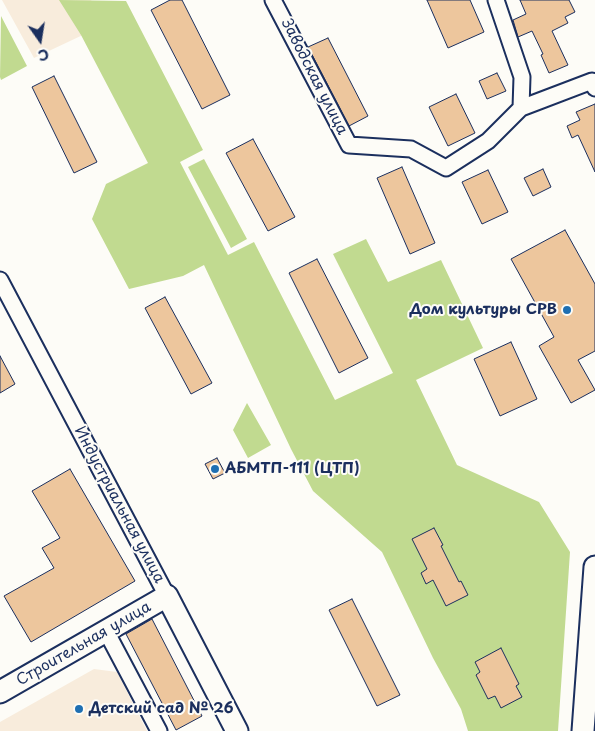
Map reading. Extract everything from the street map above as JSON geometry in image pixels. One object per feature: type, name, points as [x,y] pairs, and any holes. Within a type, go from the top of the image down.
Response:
[{"type":"street","name":"Заводская улица","points":[[273,0],[349,145],[411,149],[446,168],[488,141],[521,108]]},
{"type":"street","points":[[496,0],[522,77],[521,108],[592,81],[595,88]]},
{"type":"street","name":"Индустриальная улица","points":[[0,280],[238,731]]},
{"type":"street","points":[[583,731],[595,567]]},
{"type":"street","name":"Строительная улица","points":[[0,692],[167,596]]},
{"type":"street","points":[[106,631],[159,731]]},
{"type":"shaded area","points":[[2,0],[91,0],[104,25],[34,58]]},
{"type":"shaded area","name":"Детский сад № 26","points":[[94,669],[117,672],[147,731],[0,731],[0,722]]},
{"type":"green space","points":[[59,0],[126,1],[203,150],[180,162],[228,255],[254,242],[335,400],[393,373],[333,254],[366,239],[388,282],[441,260],[483,348],[416,380],[457,465],[539,502],[570,552],[558,731],[468,731],[461,709],[433,658],[382,552],[313,491],[291,449],[204,265],[183,276],[129,289],[92,219],[106,184],[148,163],[81,35]]},
{"type":"green space","points":[[1,16],[27,66],[1,80],[0,77]]},
{"type":"green space","points":[[204,159],[247,239],[231,248],[188,167]]},
{"type":"green space","points":[[247,403],[271,445],[248,458],[233,430]]},
{"type":"building","points":[[170,0],[182,0],[230,95],[202,109],[151,10]]},
{"type":"building","points":[[427,0],[470,0],[484,32],[448,48]]},
{"type":"building","points":[[520,0],[569,0],[575,12],[565,17],[568,23],[552,31],[568,65],[549,73],[541,55],[543,54],[532,31],[518,37],[513,20],[526,14]]},
{"type":"building","points":[[328,38],[368,116],[349,126],[308,47]]},
{"type":"building","points":[[497,73],[506,91],[487,99],[479,81]]},
{"type":"building","points":[[54,76],[97,162],[74,173],[32,87]]},
{"type":"building","points":[[456,94],[475,133],[448,146],[429,107]]},
{"type":"building","points":[[595,104],[595,172],[578,135],[572,138],[567,126],[580,120],[576,112]]},
{"type":"building","points":[[253,139],[295,217],[268,231],[226,153]]},
{"type":"building","points":[[402,167],[435,243],[410,254],[377,178]]},
{"type":"building","points":[[543,169],[551,187],[533,196],[524,178]]},
{"type":"building","points":[[488,170],[508,212],[482,224],[462,182]]},
{"type":"building","name":"Дом культуры СРВ","points":[[565,230],[595,284],[595,351],[578,360],[595,390],[571,403],[539,346],[554,337],[511,259]]},
{"type":"building","points":[[317,259],[368,358],[339,373],[289,273]]},
{"type":"building","points":[[165,297],[212,383],[191,394],[145,308]]},
{"type":"building","points":[[511,342],[537,399],[500,416],[474,359]]},
{"type":"building","points":[[0,356],[15,384],[0,393]]},
{"type":"building","name":"АБМТП-111 (ЦТП)","points":[[217,458],[225,473],[213,479],[205,464]]},
{"type":"building","points":[[70,469],[135,581],[31,642],[4,596],[54,568],[42,548],[60,538],[32,491]]},
{"type":"building","points":[[434,528],[459,582],[461,581],[468,595],[446,606],[433,580],[426,584],[421,573],[427,569],[412,539]]},
{"type":"building","points":[[352,599],[400,695],[377,706],[329,610]]},
{"type":"building","points":[[152,619],[202,716],[176,730],[126,634]]},
{"type":"building","points":[[501,648],[519,684],[516,686],[522,697],[501,708],[495,696],[488,699],[476,675],[480,672],[475,662]]},
{"type":"place","name":"Дом культуры СРВ","points":[[567,310]]},
{"type":"place","name":"АБМТП-111 (ЦТП)","points":[[215,469]]},
{"type":"place","name":"Детский сад № 26","points":[[79,709]]}]
